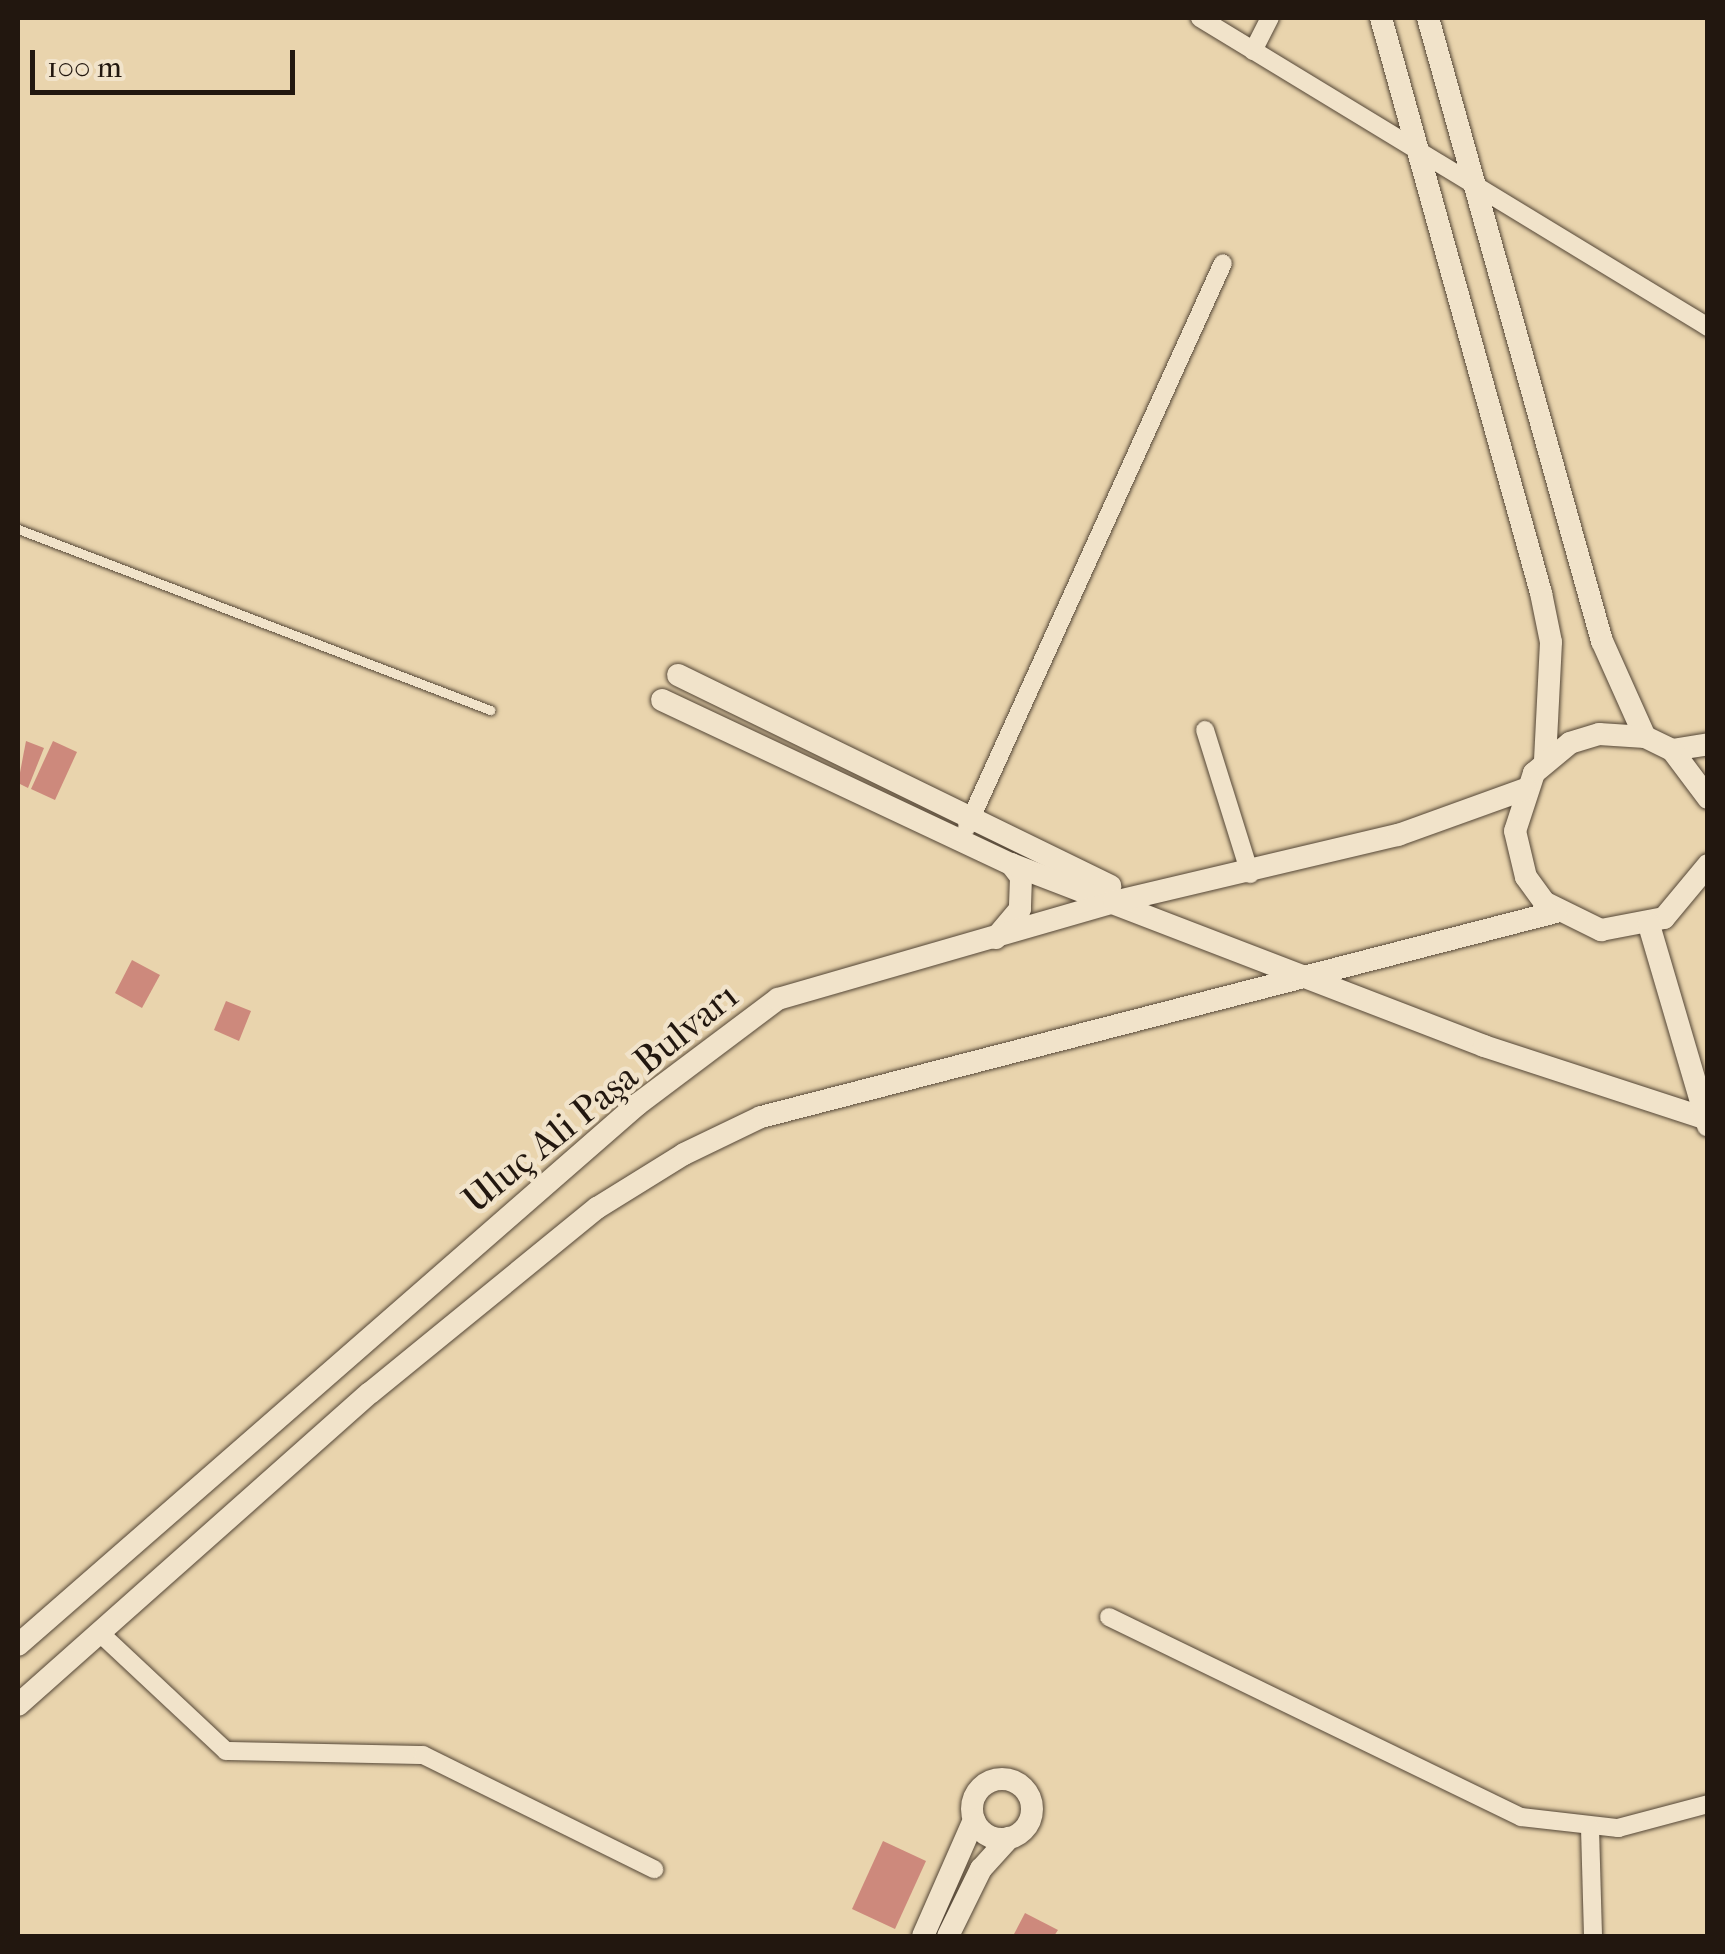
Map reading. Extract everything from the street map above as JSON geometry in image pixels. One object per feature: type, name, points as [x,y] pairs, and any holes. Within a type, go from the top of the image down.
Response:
[{"type":"street","points":[[1200,18],[1708,326]]},
{"type":"street","points":[[1253,50],[1270,18]]},
{"type":"street","points":[[1381,18],[1542,592],[1551,642],[1545,761]]},
{"type":"street","points":[[1428,18],[1602,642],[1645,737]]},
{"type":"street","points":[[967,827],[1223,263]]},
{"type":"street","points":[[678,675],[967,827],[1021,877],[1020,909],[996,938]]},
{"type":"street","points":[[662,700],[1097,880],[1157,898]]},
{"type":"street","points":[[1206,730],[1250,874]]},
{"type":"street","points":[[1707,867],[1677,908],[1649,925],[1601,930],[1556,912],[1534,890],[1516,847],[1526,789],[1545,761],[1584,737],[1645,737],[1672,750],[1708,798]]},
{"type":"street","points":[[1672,750],[1708,744]]},
{"type":"street","name":"Uluç Ali Paşa Bulvarı","points":[[18,1646],[728,1030],[824,984],[1114,902],[1157,898],[1250,874],[1526,789]]},
{"type":"street","points":[[1011,864],[1302,976],[1706,1122]]},
{"type":"street","points":[[18,1706],[370,1392],[597,1208],[672,1160],[761,1117],[1556,912]]},
{"type":"street","points":[[1649,925],[1706,1122]]},
{"type":"street","points":[[1109,1617],[1495,1808],[1590,1828],[1708,1804]]},
{"type":"street","points":[[101,1634],[226,1751],[260,1759],[423,1755],[654,1869]]},
{"type":"street","points":[[922,1936],[974,1820],[982,1787],[1019,1785],[1032,1810],[981,1869],[948,1936]]},
{"type":"street","points":[[974,1820],[984,1834],[1009,1838]]},
{"type":"street","points":[[1590,1828],[1593,1936]]},
{"type":"lane","points":[[18,529],[490,710]]},
{"type":"building","points":[[26,741],[44,748],[28,788],[18,783]]},
{"type":"building","points":[[53,741],[77,752],[55,800],[31,789]]},
{"type":"building","points":[[132,960],[160,975],[142,1008],[115,993]]},
{"type":"building","points":[[226,1001],[251,1011],[239,1041],[214,1030]]},
{"type":"building","points":[[883,1841],[926,1861],[895,1929],[852,1909]]},
{"type":"building","points":[[1025,1913],[1058,1930],[1054,1936],[1013,1936]]}]
